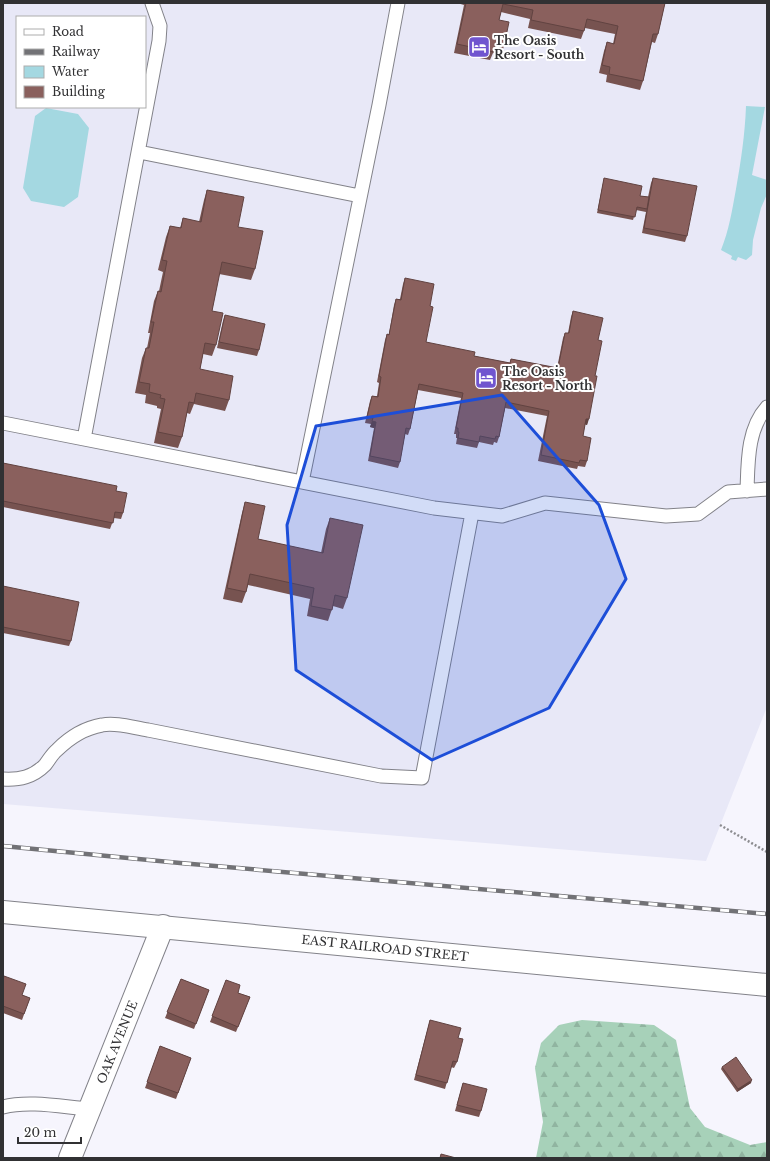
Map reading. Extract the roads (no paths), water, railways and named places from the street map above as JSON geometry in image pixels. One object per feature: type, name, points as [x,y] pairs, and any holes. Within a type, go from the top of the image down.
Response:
[{"type":"street","name":"EAST RAILROAD STREET","points":[[3,912],[163,926],[767,985]]},
{"type":"street","name":"OAK AVENUE","points":[[70,1158],[163,926]]},
{"type":"lane","points":[[84,439],[159,41],[160,26],[152,3]]},
{"type":"lane","points":[[302,482],[398,3]]},
{"type":"lane","points":[[139,152],[360,196]]},
{"type":"lane","points":[[747,491],[748,451],[759,416],[767,407]]},
{"type":"lane","points":[[3,423],[434,508],[502,516],[545,502],[666,516],[698,514],[728,492],[767,489]]},
{"type":"lane","points":[[3,779],[30,777],[39,770],[56,750],[86,730],[103,724],[148,730],[381,776],[422,778],[472,513]]},
{"type":"lane","points":[[3,1107],[13,1104],[90,1109]]},
{"type":"water","points":[[746,106],[765,107],[752,175],[767,180],[767,194],[761,208],[753,240],[752,255],[746,260],[738,257],[736,261],[731,259],[732,256],[721,250],[730,220],[738,179],[744,137]]},
{"type":"water","points":[[46,108],[78,114],[89,128],[78,197],[64,207],[31,201],[23,188],[35,116]]},
{"type":"railway","points":[[3,846],[180,863],[767,914]]},
{"type":"place","name":"The Oasis Resort - South","points":[[479,47]]},
{"type":"place","name":"The Oasis Resort - North","points":[[486,378]]}]
